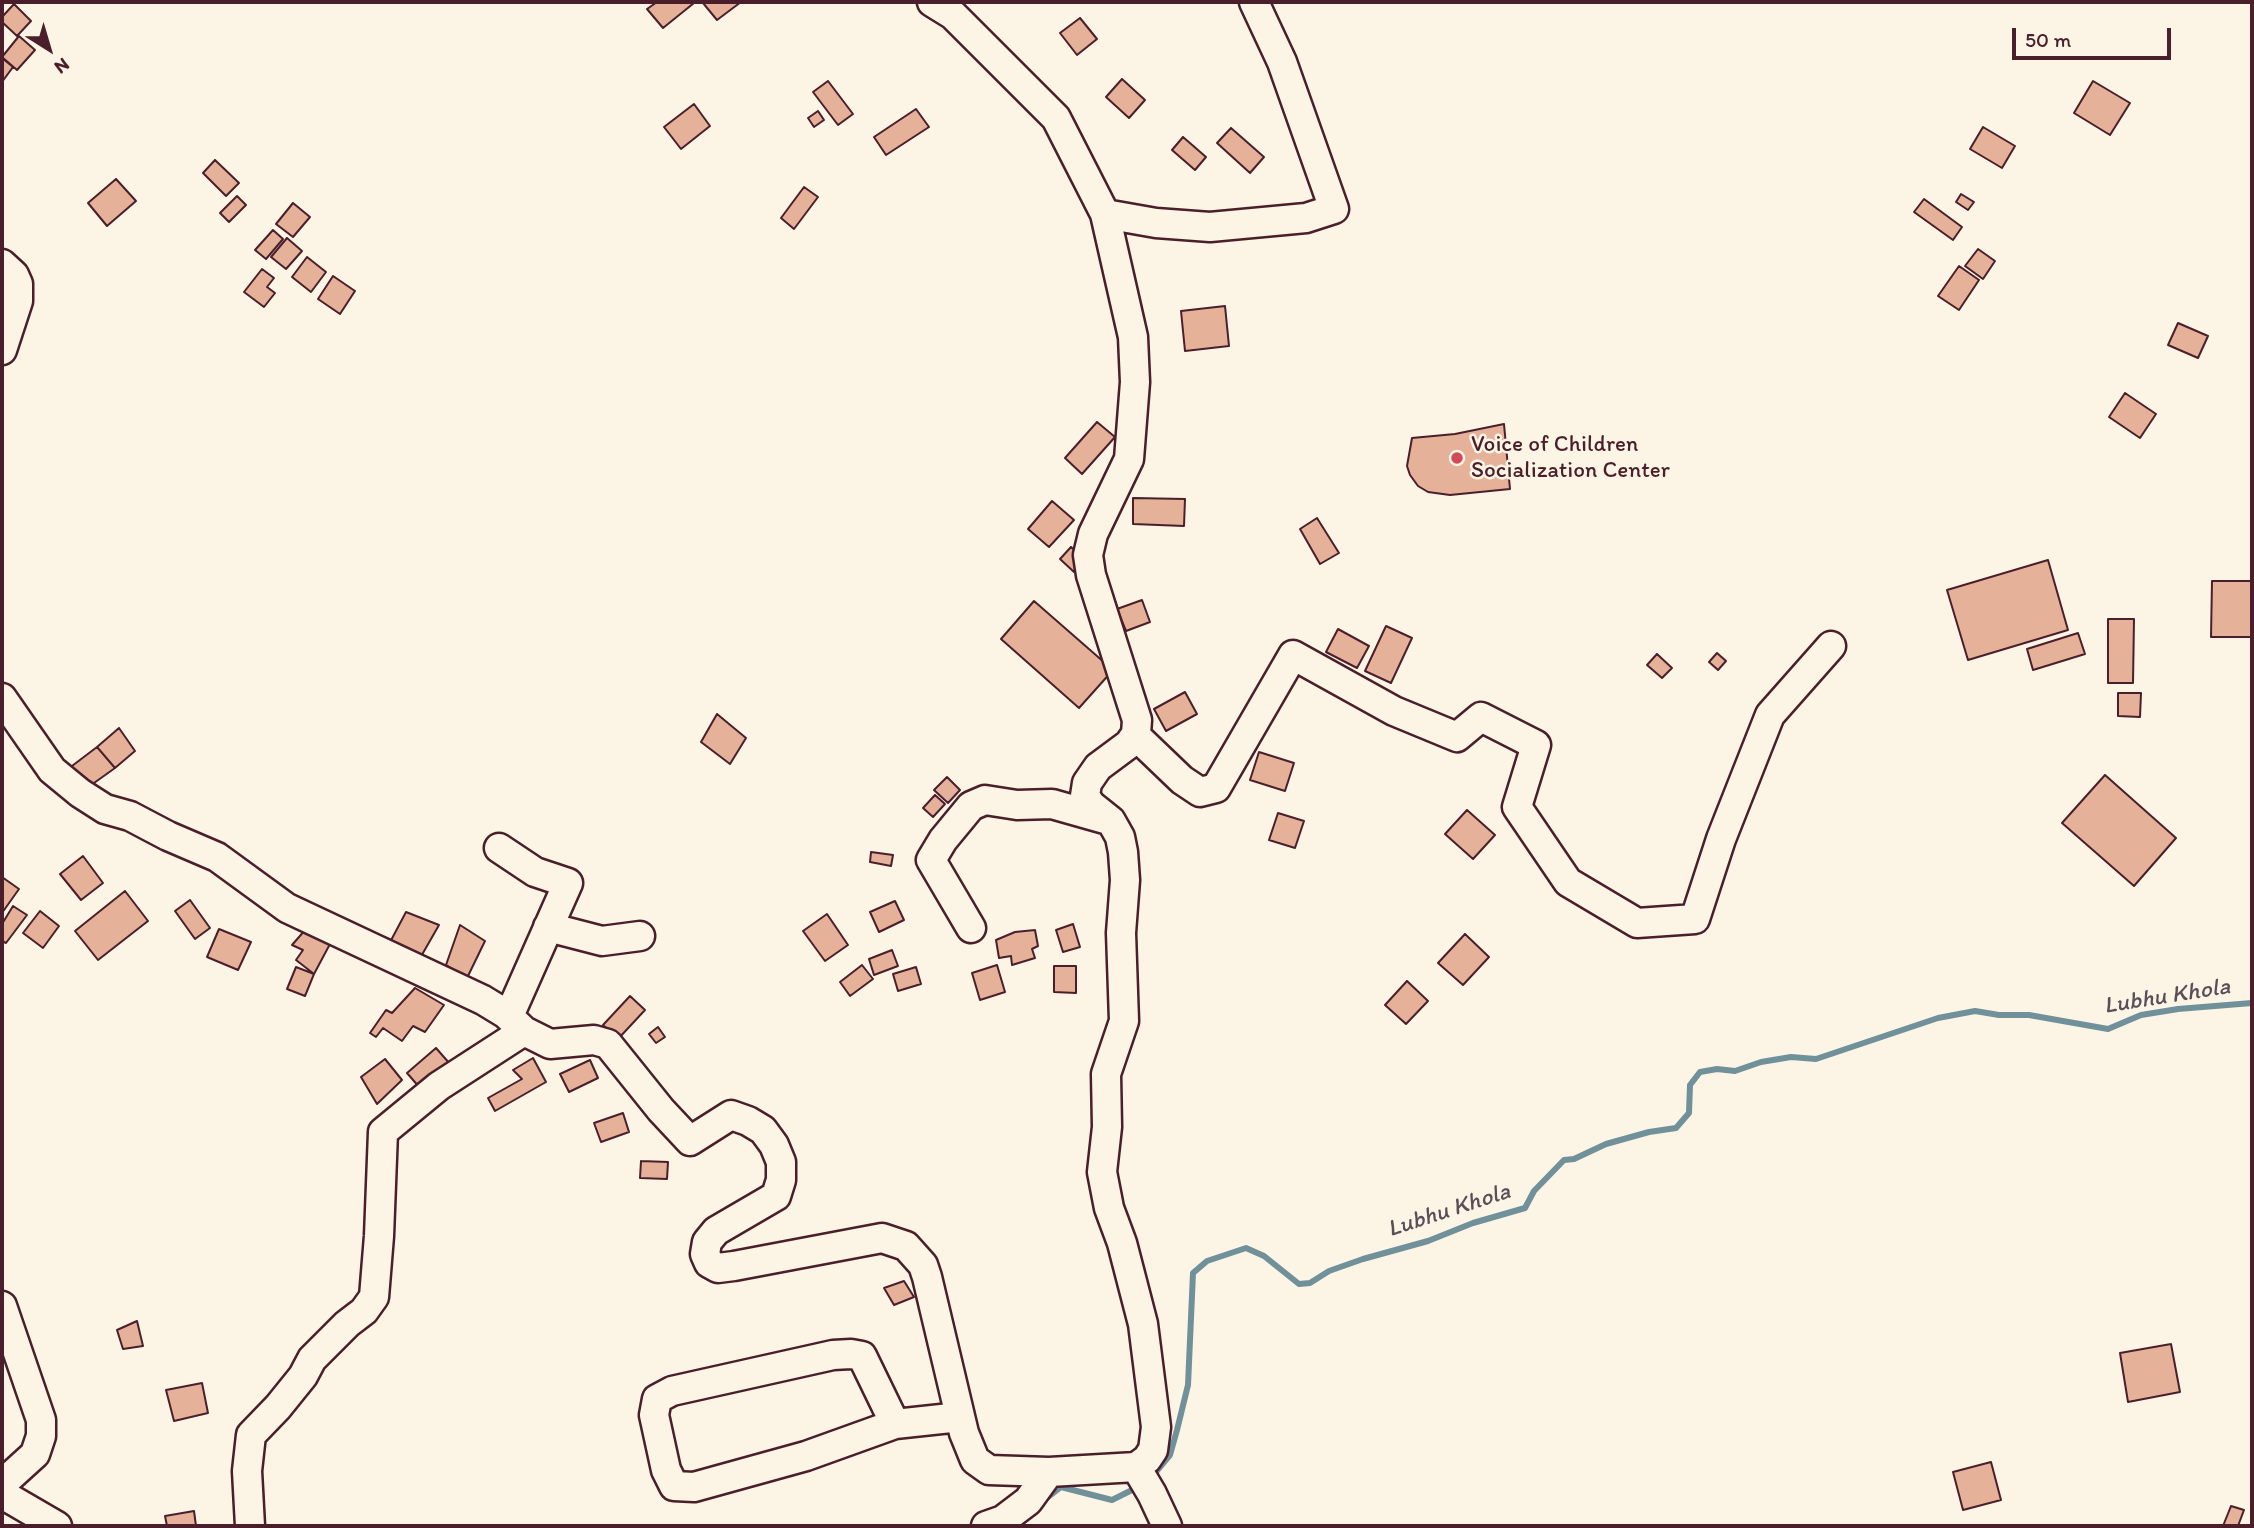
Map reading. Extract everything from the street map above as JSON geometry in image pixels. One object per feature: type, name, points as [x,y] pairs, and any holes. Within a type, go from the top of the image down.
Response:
[{"type":"street","points":[[932,2],[953,15],[1056,118],[1105,214],[1133,337],[1134,407],[1129,459],[1093,534],[1088,555],[1091,575],[1137,720],[1135,734],[1129,744],[1098,767],[1087,782],[1085,796],[1091,805],[1111,821],[1120,837],[1124,871],[1121,933],[1124,1021],[1106,1074],[1107,1127],[1102,1172],[1109,1208],[1122,1243],[1143,1324],[1156,1427],[1153,1450],[1147,1459],[1143,1479],[1167,1526]]},
{"type":"street","points":[[1105,214],[1156,223],[1210,227],[1306,218],[1334,209],[1282,62],[1254,2]]},
{"type":"street","points":[[2,264],[14,275],[18,284],[18,301],[2,350]]},
{"type":"street","points":[[1135,734],[1182,780],[1200,792],[1216,788],[1293,655],[1394,711],[1457,737],[1481,717],[1536,745],[1517,807],[1568,882],[1637,923],[1695,919],[1721,839],[1770,715],[1831,646]]},
{"type":"street","points":[[2,698],[52,770],[104,809],[130,816],[167,836],[217,857],[287,908],[483,1000],[550,1044],[594,1040],[608,1044],[661,1110],[690,1141],[731,1115],[763,1130],[774,1145],[780,1162],[781,1180],[776,1196],[716,1231],[707,1242],[705,1254],[709,1263],[718,1268],[882,1238],[906,1246],[915,1254],[927,1278],[964,1433],[975,1460],[989,1470],[1143,1479]]},
{"type":"street","points":[[971,928],[931,860],[943,840],[971,806],[985,800],[1017,805],[1052,804],[1111,821]]},
{"type":"street","points":[[499,848],[535,872],[568,883],[513,1007],[515,1023]]},
{"type":"street","points":[[548,927],[582,938],[602,941],[640,936]]},
{"type":"street","points":[[250,1526],[247,1471],[251,1435],[303,1376],[312,1359],[364,1311],[374,1297],[383,1132],[515,1023]]},
{"type":"street","points":[[2,1306],[41,1420],[41,1436],[35,1454],[2,1484]]},
{"type":"street","points":[[895,1424],[862,1356],[851,1354],[833,1354],[672,1391],[657,1399],[654,1415],[666,1470],[674,1486],[694,1487],[806,1456],[895,1424],[960,1416]]},
{"type":"street","points":[[986,1526],[1003,1520],[1028,1501],[1049,1472]]},
{"type":"street","points":[[2,1494],[57,1526]]},
{"type":"building","points":[[657,2],[694,3],[663,28],[647,9]]},
{"type":"building","points":[[741,2],[717,20],[703,3]]},
{"type":"building","points":[[14,4],[31,21],[17,36],[2,22],[2,17]]},
{"type":"building","points":[[1080,18],[1097,39],[1077,55],[1060,33]]},
{"type":"building","points":[[19,36],[35,50],[17,70],[2,57]]},
{"type":"building","points":[[2,58],[13,67],[2,82]]},
{"type":"building","points":[[1122,79],[1145,100],[1129,118],[1106,97]]},
{"type":"building","points":[[828,81],[853,114],[838,125],[813,92]]},
{"type":"building","points":[[2093,81],[2130,103],[2110,135],[2074,113]]},
{"type":"building","points":[[694,104],[710,126],[681,149],[664,127]]},
{"type":"building","points":[[916,109],[929,127],[886,155],[874,137]]},
{"type":"building","points":[[818,111],[824,120],[814,127],[808,118]]},
{"type":"building","points":[[1983,127],[2015,146],[2002,168],[1970,149]]},
{"type":"building","points":[[1231,128],[1264,157],[1250,173],[1217,143]]},
{"type":"building","points":[[1183,137],[1206,157],[1195,170],[1172,150]]},
{"type":"building","points":[[215,160],[239,183],[226,196],[203,173]]},
{"type":"building","points":[[116,179],[136,201],[107,226],[88,203]]},
{"type":"building","points":[[804,187],[818,197],[794,229],[781,218]]},
{"type":"building","points":[[1961,194],[1974,202],[1968,210],[1956,202]]},
{"type":"building","points":[[237,196],[246,205],[229,222],[220,213]]},
{"type":"building","points":[[1924,199],[1962,227],[1953,240],[1914,212]]},
{"type":"building","points":[[293,203],[310,217],[293,237],[276,224]]},
{"type":"building","points":[[273,230],[283,239],[266,259],[255,250]]},
{"type":"building","points":[[287,238],[302,251],[286,269],[271,257]]},
{"type":"building","points":[[1978,249],[1995,261],[1983,279],[1965,266]]},
{"type":"building","points":[[307,257],[326,272],[311,292],[292,277]]},
{"type":"building","points":[[1959,266],[1979,280],[1959,310],[1938,296]]},
{"type":"building","points":[[262,269],[274,278],[267,287],[275,293],[264,307],[244,292]]},
{"type":"building","points":[[333,276],[355,291],[340,314],[318,299]]},
{"type":"building","points":[[1225,306],[1229,346],[1185,351],[1181,311]]},
{"type":"building","points":[[2178,323],[2208,336],[2198,358],[2168,345]]},
{"type":"building","points":[[2125,393],[2156,414],[2140,438],[2109,417]]},
{"type":"building","points":[[1097,422],[1115,437],[1082,474],[1065,458]]},
{"type":"building","name":"Voice of Children Socialization Center","points":[[1504,424],[1510,489],[1450,495],[1428,492],[1418,486],[1410,475],[1407,466],[1412,438],[1455,434]]},
{"type":"building","points":[[1133,498],[1185,499],[1184,526],[1133,524]]},
{"type":"building","points":[[1052,501],[1074,520],[1049,547],[1028,529]]},
{"type":"building","points":[[1317,518],[1339,553],[1320,564],[1300,529]]},
{"type":"building","points":[[1071,547],[1085,559],[1074,572],[1060,559]]},
{"type":"building","points":[[2048,560],[2068,630],[1968,660],[1947,590]]},
{"type":"building","points":[[2212,581],[2252,581],[2252,637],[2211,637]]},
{"type":"building","points":[[1142,600],[1150,622],[1126,631],[1117,609]]},
{"type":"building","points":[[1034,601],[1113,670],[1079,708],[1001,639]]},
{"type":"building","points":[[2108,619],[2134,619],[2133,683],[2108,683]]},
{"type":"building","points":[[1386,626],[1412,638],[1391,683],[1365,671]]},
{"type":"building","points":[[1338,629],[1369,646],[1357,668],[1326,652]]},
{"type":"building","points":[[2078,633],[2085,654],[2033,670],[2027,649]]},
{"type":"building","points":[[1717,653],[1726,661],[1718,670],[1709,662]]},
{"type":"building","points":[[1657,654],[1672,668],[1662,678],[1647,665]]},
{"type":"building","points":[[1185,692],[1197,714],[1166,731],[1154,709]]},
{"type":"building","points":[[2118,693],[2141,693],[2140,717],[2118,716]]},
{"type":"building","points":[[717,714],[746,738],[730,764],[701,742]]},
{"type":"building","points":[[119,728],[135,751],[115,768],[97,747]]},
{"type":"building","points":[[97,747],[115,768],[87,788],[68,769]]},
{"type":"building","points":[[1259,752],[1294,763],[1285,791],[1250,780]]},
{"type":"building","points":[[2105,775],[2176,838],[2134,886],[2062,823]]},
{"type":"building","points":[[947,777],[960,790],[948,803],[934,790]]},
{"type":"building","points":[[935,795],[945,804],[933,817],[923,808]]},
{"type":"building","points":[[1467,810],[1495,835],[1473,859],[1445,834]]},
{"type":"building","points":[[1278,813],[1304,821],[1295,848],[1269,840]]},
{"type":"building","points":[[871,852],[893,855],[891,866],[870,862]]},
{"type":"building","points":[[83,856],[103,883],[81,900],[60,874]]},
{"type":"building","points":[[2,877],[19,889],[2,913]]},
{"type":"building","points":[[125,891],[148,921],[98,960],[75,931]]},
{"type":"building","points":[[190,900],[210,928],[195,939],[175,911]]},
{"type":"building","points":[[895,901],[904,920],[879,932],[870,912]]},
{"type":"building","points":[[13,906],[27,915],[6,943],[2,941],[2,924]]},
{"type":"building","points":[[40,911],[59,926],[43,948],[23,933]]},
{"type":"building","points":[[406,912],[439,925],[419,960],[388,946]]},
{"type":"building","points":[[827,914],[848,945],[825,961],[803,931]]},
{"type":"building","points":[[1073,924],[1080,947],[1063,952],[1056,930]]},
{"type":"building","points":[[460,925],[485,941],[467,978],[446,965]]},
{"type":"building","points":[[219,929],[251,942],[238,970],[207,957]]},
{"type":"building","points":[[306,929],[330,944],[314,974],[296,960],[303,950],[292,945]]},
{"type":"building","points":[[1035,930],[1038,946],[1032,949],[1035,958],[1012,965],[1011,956],[999,958],[996,940],[1015,932]]},
{"type":"building","points":[[1465,934],[1489,957],[1463,985],[1438,963]]},
{"type":"building","points":[[892,950],[898,966],[874,975],[869,959]]},
{"type":"building","points":[[862,965],[873,979],[850,996],[840,982]]},
{"type":"building","points":[[997,965],[1005,992],[980,1000],[972,973]]},
{"type":"building","points":[[1054,966],[1076,966],[1076,993],[1054,992]]},
{"type":"building","points":[[296,967],[314,974],[305,996],[287,989]]},
{"type":"building","points":[[916,967],[921,984],[898,991],[893,974]]},
{"type":"building","points":[[1407,981],[1428,1001],[1406,1024],[1385,1005]]},
{"type":"building","points":[[415,988],[444,1005],[425,1032],[413,1026],[402,1041],[383,1028],[376,1037],[370,1033],[386,1010],[392,1013]]},
{"type":"building","points":[[630,996],[645,1010],[618,1039],[603,1025]]},
{"type":"building","points":[[658,1027],[665,1037],[656,1043],[649,1034]]},
{"type":"building","points":[[436,1048],[450,1064],[420,1088],[407,1073]]},
{"type":"building","points":[[533,1058],[546,1082],[495,1111],[488,1098],[522,1079],[513,1070]]},
{"type":"building","points":[[385,1059],[402,1080],[377,1104],[361,1077]]},
{"type":"building","points":[[590,1060],[598,1078],[569,1092],[560,1074]]},
{"type":"building","points":[[623,1113],[629,1132],[601,1142],[594,1123]]},
{"type":"building","points":[[641,1161],[668,1162],[667,1179],[640,1178]]},
{"type":"building","points":[[904,1281],[914,1297],[894,1305],[884,1288]]},
{"type":"building","points":[[137,1321],[143,1346],[123,1349],[117,1330]]},
{"type":"building","points":[[2171,1344],[2180,1392],[2128,1402],[2120,1353]]},
{"type":"building","points":[[202,1383],[208,1413],[174,1421],[166,1390]]},
{"type":"building","points":[[1991,1462],[2001,1500],[1963,1510],[1953,1472]]},
{"type":"building","points":[[2231,1506],[2244,1510],[2238,1526],[2223,1526]]},
{"type":"building","points":[[194,1511],[196,1526],[167,1526],[165,1516]]},
{"type":"waterway","name":"Lubhu Khola","points":[[1150,1479],[1170,1455],[1177,1430],[1188,1385],[1193,1273],[1207,1261],[1246,1248],[1264,1256],[1299,1284],[1310,1283],[1329,1271],[1363,1259],[1428,1241],[1473,1223],[1525,1208],[1534,1191],[1564,1160],[1574,1159],[1606,1144],[1649,1132],[1676,1128],[1689,1113],[1690,1085],[1700,1072],[1717,1069],[1735,1071],[1761,1062],[1791,1057],[1816,1059],[1938,1018],[1975,1011],[1999,1015],[2029,1015],[2108,1029],[2141,1015],[2252,1003]]},
{"type":"waterway","name":"Lubhu Khola","points":[[1043,1501],[1061,1487],[1112,1500],[1138,1487]]},
{"type":"place","name":"Voice of Children Socialization Center","points":[[1457,458]]}]
